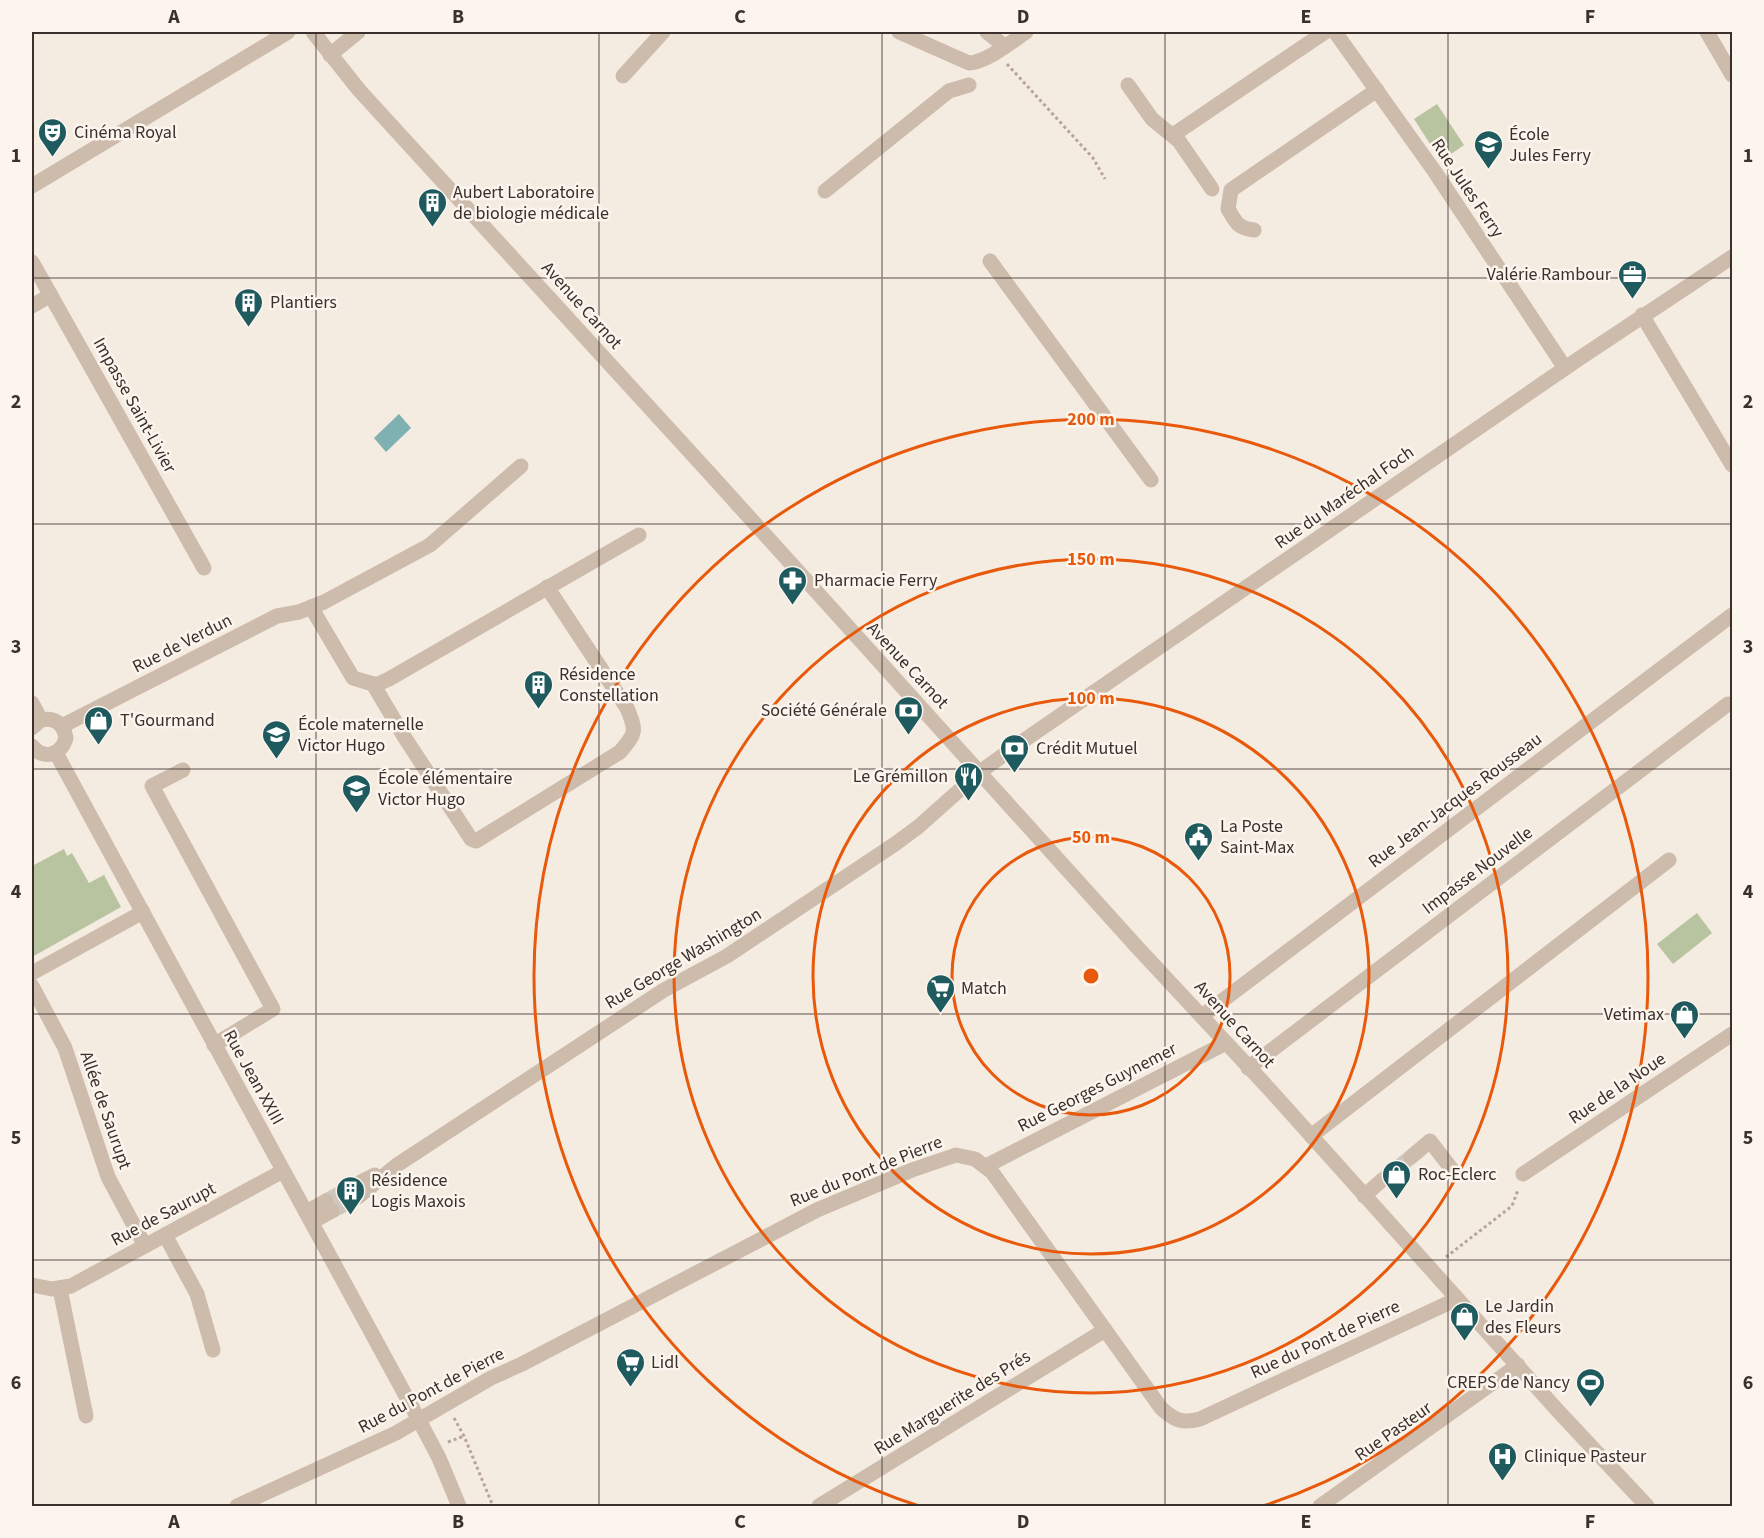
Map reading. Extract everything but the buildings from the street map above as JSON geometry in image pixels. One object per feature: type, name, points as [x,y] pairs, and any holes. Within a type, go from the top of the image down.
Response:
[{"type":"street","points":[[32,186],[288,32]]},
{"type":"street","name":"Avenue Carnot","points":[[313,32],[359,90],[1647,1506]]},
{"type":"street","points":[[330,54],[358,32]]},
{"type":"street","points":[[623,76],[663,32]]},
{"type":"street","points":[[899,32],[969,63],[976,63],[1026,32]]},
{"type":"street","points":[[987,32],[1000,49]]},
{"type":"street","points":[[1173,135],[1325,32]]},
{"type":"street","name":"Rue Jules Ferry","points":[[1335,32],[1435,172],[1565,368]]},
{"type":"street","points":[[1707,32],[1732,75]]},
{"type":"street","points":[[825,190],[950,91],[969,85]]},
{"type":"street","points":[[1128,85],[1152,119],[1179,141],[1212,189]]},
{"type":"street","points":[[1254,230],[1244,229],[1236,222],[1228,209],[1231,190],[1377,90]]},
{"type":"street","name":"Rue du Maréchal Foch","points":[[980,772],[1642,315],[1732,257]]},
{"type":"street","points":[[990,261],[1151,480]]},
{"type":"street","name":"Impasse Saint-Livier","points":[[32,262],[204,568]]},
{"type":"street","points":[[32,306],[51,295]]},
{"type":"street","points":[[1642,315],[1732,465]]},
{"type":"street","name":"Rue de Verdun","points":[[62,726],[277,616],[299,612],[317,604],[407,558],[438,540],[521,466]]},
{"type":"street","points":[[317,604],[353,678],[378,684],[639,535]]},
{"type":"street","points":[[373,684],[405,738],[471,839],[477,841],[620,752],[633,736],[633,723],[627,708],[547,587]]},
{"type":"street","name":"Rue Jean-Jacques Rousseau","points":[[1202,1016],[1732,615]]},
{"type":"street","points":[[32,703],[36,724],[52,719],[62,726],[66,738],[64,744],[51,755],[40,754],[32,746]]},
{"type":"street","name":"Impasse Nouvelle","points":[[1248,1068],[1728,704]]},
{"type":"street","name":"Rue Jean XXIII","points":[[56,753],[419,1420],[439,1458],[459,1506]]},
{"type":"street","points":[[183,770],[152,786],[273,1009],[214,1045]]},
{"type":"street","name":"Rue George Washington","points":[[355,1191],[664,990],[727,956],[821,894],[918,827],[980,772]]},
{"type":"street","points":[[1311,1136],[1669,861]]},
{"type":"street","points":[[32,973],[143,912]]},
{"type":"street","name":"Allée de Saurupt","points":[[32,986],[65,1048],[108,1177],[145,1246]]},
{"type":"street","name":"Rue de la Noue","points":[[1523,1174],[1732,1034]]},
{"type":"street","name":"Rue Georges Guynemer","points":[[986,1166],[1226,1043]]},
{"type":"street","points":[[1411,1157],[1430,1141],[1454,1172]]},
{"type":"street","name":"Rue du Pont de Pierre","points":[[237,1506],[393,1434],[491,1378],[817,1210],[947,1156],[962,1155],[986,1166],[1161,1408],[1180,1421],[1189,1422],[1200,1419],[1457,1299]]},
{"type":"street","name":"Rue de Saurupt","points":[[60,1289],[71,1286],[283,1171]]},
{"type":"street","points":[[1364,1196],[1382,1181]]},
{"type":"street","points":[[309,1217],[329,1206]]},
{"type":"street","points":[[165,1235],[197,1294],[213,1350]]},
{"type":"street","points":[[32,1285],[60,1289],[86,1416]]},
{"type":"street","name":"Rue Marguerite des Prés","points":[[819,1506],[1106,1330]]},
{"type":"street","name":"Rue Pasteur","points":[[1320,1506],[1518,1365]]},
{"type":"path","points":[[1000,49],[1093,158],[1104,179]]},
{"type":"path","points":[[1446,1257],[1512,1206],[1523,1174]]},
{"type":"path","points":[[447,1404],[464,1436],[493,1506]]},
{"type":"green space","points":[[1437,104],[1464,145],[1441,161],[1414,119]]},
{"type":"green space","points":[[64,849],[67,856],[72,853],[89,883],[104,875],[121,907],[32,957],[32,866]]},
{"type":"green space","points":[[1697,913],[1712,933],[1673,964],[1657,944]]},
{"type":"water","points":[[399,414],[411,428],[386,452],[374,438]]},
{"type":"tunnel","points":[[1381,1181],[1411,1157]]},
{"type":"tunnel","points":[[326,1201],[353,1186]]},
{"type":"tunnel","points":[[332,1211],[358,1197]]},
{"type":"place","name":"Cinéma Royal","points":[[53,158]]},
{"type":"place","name":"École Jules Ferry","points":[[1488,170]]},
{"type":"place","name":"Aubert Laboratoire de biologie médicale","points":[[432,228]]},
{"type":"place","name":"Valérie Rambour","points":[[1632,300]]},
{"type":"place","name":"Plantiers","points":[[249,328]]},
{"type":"place","name":"Pharmacie Ferry","points":[[793,606]]},
{"type":"place","name":"Résidence Constellation","points":[[538,710]]},
{"type":"place","name":"Société Générale","points":[[908,736]]},
{"type":"place","name":"T'Gourmand","points":[[99,746]]},
{"type":"place","name":"École maternelle Victor Hugo","points":[[277,760]]},
{"type":"place","name":"Crédit Mutuel","points":[[1015,774]]},
{"type":"place","name":"Le Grémillon","points":[[969,802]]},
{"type":"place","name":"École élémentaire Victor Hugo","points":[[357,814]]},
{"type":"place","name":"La Poste Saint-Max","points":[[1199,862]]},
{"type":"place","name":"Match","points":[[940,1014]]},
{"type":"place","name":"Vetimax","points":[[1685,1040]]},
{"type":"place","name":"Roc-Eclerc","points":[[1397,1200]]},
{"type":"place","name":"Résidence Logis Maxois","points":[[350,1216]]},
{"type":"place","name":"Le Jardin des Fleurs","points":[[1464,1342]]},
{"type":"place","name":"Lidl","points":[[630,1388]]},
{"type":"place","name":"CREPS de Nancy","points":[[1591,1408]]},
{"type":"place","name":"Clinique Pasteur","points":[[1503,1482]]}]
